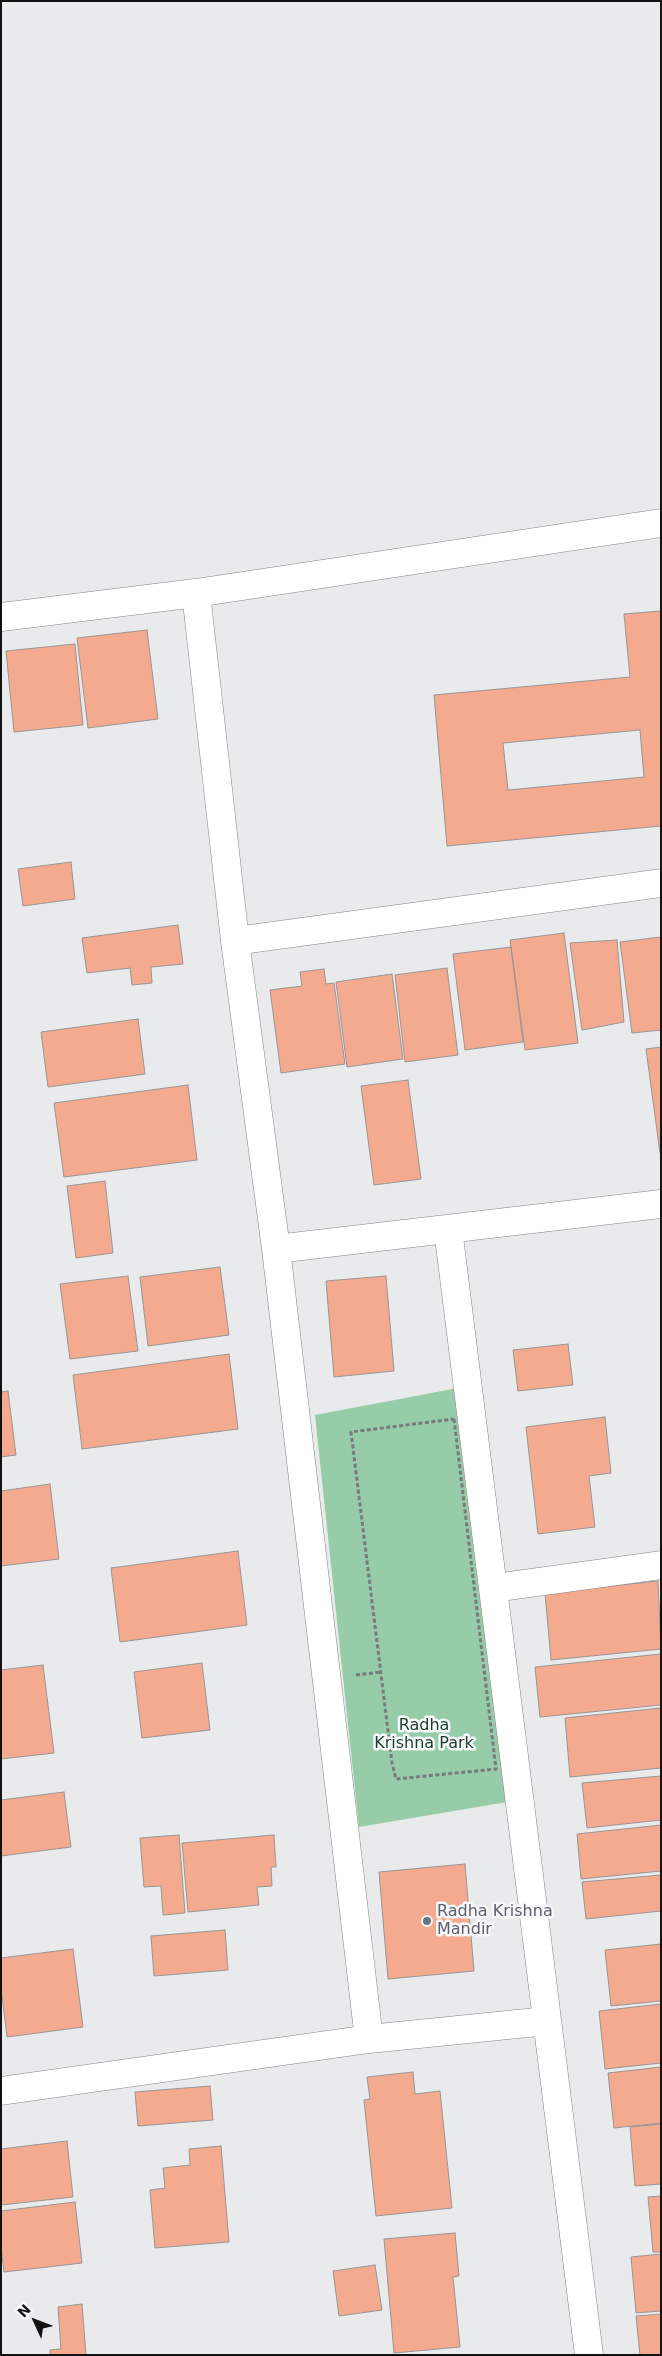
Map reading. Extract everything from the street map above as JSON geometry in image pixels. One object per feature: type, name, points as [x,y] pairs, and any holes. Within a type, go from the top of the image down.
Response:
[{"type":"street","points":[[1,617],[196,593],[661,523]]},
{"type":"street","points":[[196,593],[235,942],[276,1250],[369,2039]]},
{"type":"street","points":[[235,942],[661,883]]},
{"type":"street","points":[[276,1250],[661,1204]]},
{"type":"street","points":[[448,1229],[589,2355]]},
{"type":"street","points":[[494,1588],[661,1565]]},
{"type":"street","points":[[1,2091],[369,2039],[547,2021]]},
{"type":"path","points":[[454,1419],[496,1770],[396,1779],[392,1763],[351,1432],[454,1419]]},
{"type":"green space","name":"Radha Krishna Park","points":[[458,1388],[507,1802],[359,1827],[315,1415]]},
{"type":"building","points":[[661,611],[661,826],[447,846],[434,695],[630,677],[624,614]],"holes":[[[640,730],[644,777],[508,790],[503,743]]]},
{"type":"building","points":[[147,630],[158,719],[88,728],[77,638]]},
{"type":"building","points":[[75,644],[83,725],[14,732],[6,651]]},
{"type":"building","points":[[71,862],[75,899],[23,906],[18,869]]},
{"type":"building","points":[[178,925],[183,964],[151,967],[152,983],[132,985],[130,968],[87,973],[82,938]]},
{"type":"building","points":[[564,933],[578,1043],[525,1050],[510,940]]},
{"type":"building","points":[[661,937],[661,1030],[632,1033],[620,942]]},
{"type":"building","points":[[617,940],[624,1022],[582,1030],[570,943]]},
{"type":"building","points":[[511,947],[523,1042],[465,1050],[453,954]]},
{"type":"building","points":[[447,968],[458,1055],[405,1062],[395,975]]},
{"type":"building","points":[[324,969],[326,984],[334,983],[345,1064],[281,1073],[270,990],[302,986],[300,972]]},
{"type":"building","points":[[392,974],[403,1059],[347,1067],[336,982]]},
{"type":"building","points":[[138,1019],[145,1074],[48,1087],[41,1032]]},
{"type":"building","points":[[661,1047],[661,1153],[660,1153],[646,1049]]},
{"type":"building","points":[[408,1080],[421,1179],[374,1185],[361,1086]]},
{"type":"building","points":[[188,1085],[197,1160],[64,1177],[54,1103]]},
{"type":"building","points":[[105,1181],[113,1253],[76,1258],[67,1186]]},
{"type":"building","points":[[220,1267],[229,1335],[148,1346],[140,1277]]},
{"type":"building","points":[[128,1276],[138,1351],[70,1359],[60,1284]]},
{"type":"building","points":[[386,1276],[394,1371],[334,1377],[326,1281]]},
{"type":"building","points":[[568,1344],[573,1385],[518,1391],[513,1350]]},
{"type":"building","points":[[229,1354],[238,1429],[82,1449],[73,1375]]},
{"type":"building","points":[[8,1391],[16,1455],[1,1457],[1,1392]]},
{"type":"building","points":[[605,1417],[611,1473],[589,1476],[595,1527],[538,1534],[526,1427]]},
{"type":"building","points":[[50,1484],[59,1559],[1,1566],[1,1491]]},
{"type":"building","points":[[238,1551],[247,1625],[120,1642],[111,1568]]},
{"type":"building","points":[[658,1581],[661,1649],[551,1660],[545,1593]]},
{"type":"building","points":[[661,1654],[661,1705],[540,1717],[535,1667]]},
{"type":"building","points":[[202,1663],[210,1730],[142,1738],[134,1672]]},
{"type":"building","points":[[43,1665],[54,1753],[1,1759],[1,1670]]},
{"type":"building","points":[[661,1708],[661,1768],[570,1777],[565,1718]]},
{"type":"building","points":[[661,1776],[661,1820],[587,1828],[582,1783]]},
{"type":"building","points":[[64,1792],[71,1847],[1,1856],[1,1800]]},
{"type":"building","points":[[661,1825],[661,1871],[581,1879],[577,1834]]},
{"type":"building","points":[[179,1835],[185,1913],[163,1915],[161,1886],[144,1887],[140,1838]]},
{"type":"building","points":[[274,1835],[276,1867],[271,1867],[272,1886],[257,1887],[259,1905],[188,1912],[182,1843]]},
{"type":"building","name":"Radha Krishna Mandir","points":[[465,1864],[474,1971],[388,1979],[379,1872]]},
{"type":"building","points":[[661,1875],[661,1911],[586,1919],[582,1882]]},
{"type":"building","points":[[225,1930],[228,1970],[154,1976],[151,1936]]},
{"type":"building","points":[[661,1944],[661,2001],[611,2006],[605,1950]]},
{"type":"building","points":[[73,1949],[83,2027],[7,2037],[1,1988],[1,1958]]},
{"type":"building","points":[[661,2004],[661,2063],[605,2069],[599,2011]]},
{"type":"building","points":[[661,2067],[661,2123],[614,2128],[608,2073]]},
{"type":"building","points":[[413,2072],[415,2094],[440,2091],[452,2208],[376,2216],[364,2100],[370,2099],[367,2077]]},
{"type":"building","points":[[210,2086],[213,2120],[138,2126],[135,2092]]},
{"type":"building","points":[[661,2124],[661,2184],[635,2186],[630,2127]]},
{"type":"building","points":[[67,2141],[73,2197],[1,2205],[1,2149]]},
{"type":"building","points":[[221,2146],[229,2242],[155,2248],[150,2190],[165,2188],[163,2168],[190,2165],[189,2149]]},
{"type":"building","points":[[661,2196],[661,2252],[653,2252],[648,2197]]},
{"type":"building","points":[[75,2202],[82,2263],[4,2272],[1,2247],[1,2211]]},
{"type":"building","points":[[455,2233],[459,2276],[453,2277],[460,2347],[394,2353],[384,2239]]},
{"type":"building","points":[[661,2254],[661,2311],[636,2313],[631,2257]]},
{"type":"building","points":[[375,2265],[382,2310],[339,2316],[333,2271]]},
{"type":"building","points":[[82,2304],[86,2355],[50,2355],[50,2350],[61,2349],[58,2307]]},
{"type":"building","points":[[661,2314],[661,2355],[640,2355],[636,2316]]},
{"type":"place","name":"Radha Krishna Mandir","points":[[427,1921]]}]
